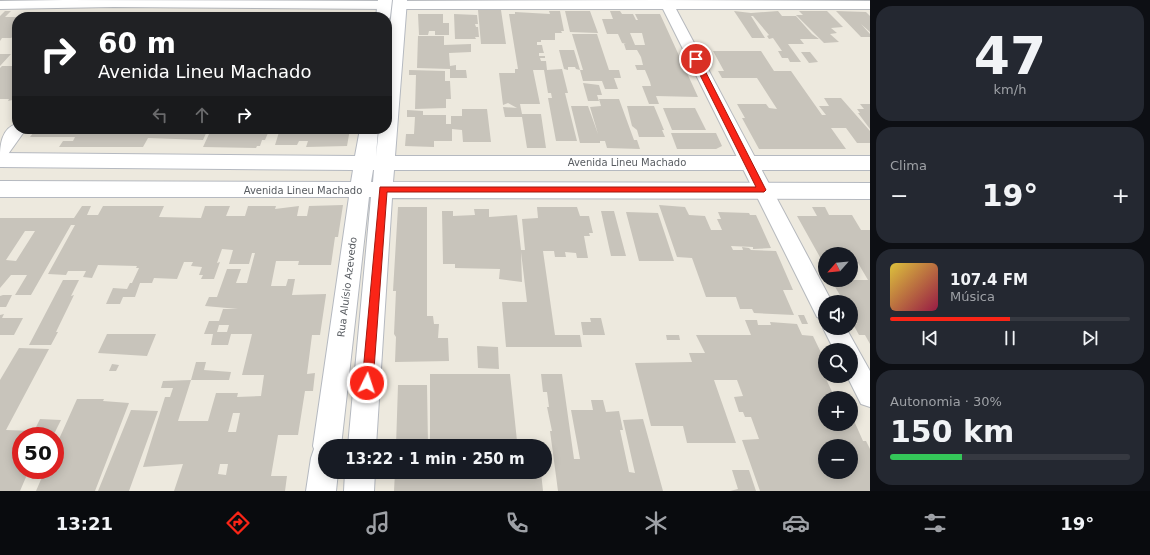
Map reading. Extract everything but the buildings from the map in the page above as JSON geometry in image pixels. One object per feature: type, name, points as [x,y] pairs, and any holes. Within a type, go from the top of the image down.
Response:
[{"type":"street","points":[[0,5],[115,2],[390,5],[667,3],[870,5]]},
{"type":"street","points":[[108,12],[115,2]]},
{"type":"street","points":[[667,3],[818,297]]},
{"type":"street","points":[[0,153],[14,134]]},
{"type":"street","name":"Rua Aluísio Azevedo","points":[[362,439],[371,190],[365,162],[368,134]]},
{"type":"street","name":"Rua Aluísio Azevedo","points":[[328,439],[371,190],[385,162],[386,134]]},
{"type":"street","name":"Avenida Lineu Machado","points":[[0,160],[870,163]]},
{"type":"street","name":"Avenida Lineu Machado","points":[[0,189],[870,191]]},
{"type":"street","points":[[858,372],[870,395]]},
{"type":"street","points":[[321,491],[322,479]]},
{"type":"street","points":[[359,491],[360,479]]},
{"type":"route","points":[[367,383],[383,189],[762,190],[696,59]]}]
